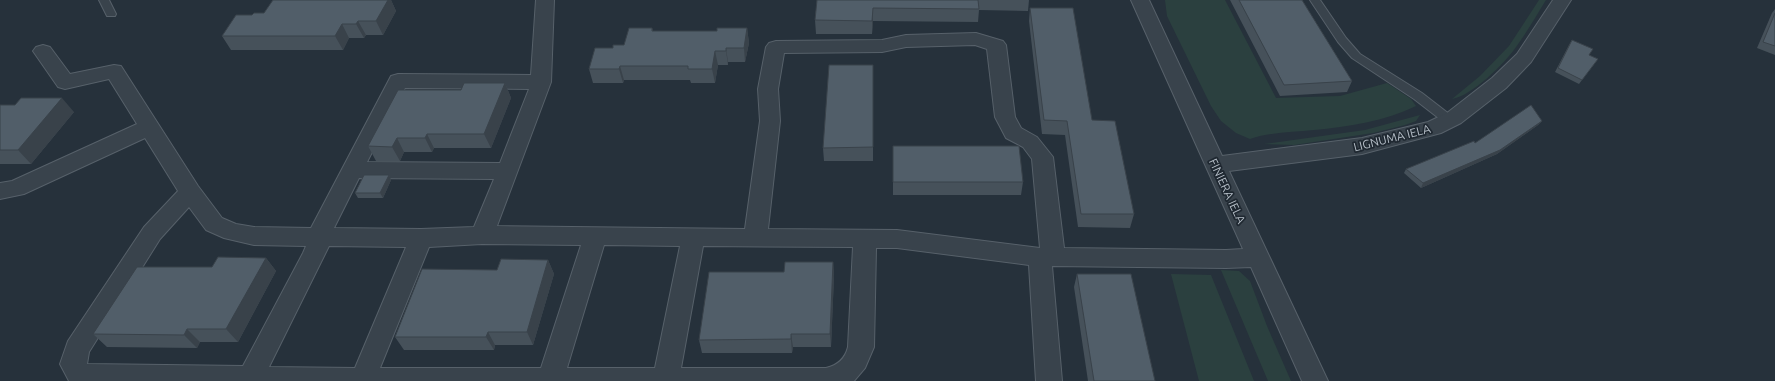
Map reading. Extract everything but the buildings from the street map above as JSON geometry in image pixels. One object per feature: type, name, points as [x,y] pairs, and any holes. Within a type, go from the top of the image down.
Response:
[{"type":"street","points":[[482,236],[541,82],[545,0]]},
{"type":"street","name":"FINIERA IELA","points":[[1140,0],[1315,381]]},
{"type":"street","name":"LIGNUMA IELA","points":[[1215,165],[1362,146],[1434,128],[1450,120],[1498,83],[1524,58],[1562,0]]},
{"type":"street","points":[[755,238],[770,121],[768,88],[776,47],[882,46],[906,41],[976,40],[996,45],[1005,116],[1014,133],[1030,142],[1042,157],[1049,381]]},
{"type":"street","points":[[43,51],[65,82],[114,71],[190,192],[214,224],[232,232],[254,236],[421,238],[482,236],[897,239],[1046,257],[1226,259],[1257,257]]},
{"type":"street","points":[[250,379],[315,253],[325,221],[398,81],[541,82]]},
{"type":"street","points":[[0,191],[16,188],[150,127]]},
{"type":"street","points":[[352,170],[508,171]]},
{"type":"street","points":[[190,192],[152,232],[77,349],[73,364],[78,373],[88,376],[250,379],[826,379],[837,377],[850,370],[858,360],[861,347],[865,239]]},
{"type":"street","points":[[551,378],[595,237]]},
{"type":"street","points":[[666,379],[693,237]]},
{"type":"street","points":[[362,379],[421,238]]},
{"type":"lane","points":[[104,0],[111,14]]},
{"type":"lane","points":[[1315,0],[1342,40],[1356,56],[1418,96],[1450,120]]},
{"type":"green space","points":[[1165,0],[1225,0],[1276,98],[1340,96],[1387,83],[1411,99],[1416,106],[1392,116],[1353,125],[1274,134],[1250,139],[1236,133],[1221,121],[1211,106],[1167,16]]},
{"type":"green space","points":[[1539,0],[1546,0],[1528,30],[1511,54],[1496,70],[1469,92],[1452,99],[1480,76],[1509,46]]},
{"type":"green space","points":[[1420,115],[1416,121],[1373,133],[1294,145],[1264,144],[1365,130]]},
{"type":"green space","points":[[1221,270],[1239,271],[1250,281],[1267,326],[1291,381],[1268,381]]},
{"type":"green space","points":[[1171,274],[1211,275],[1254,381],[1199,381]]}]
